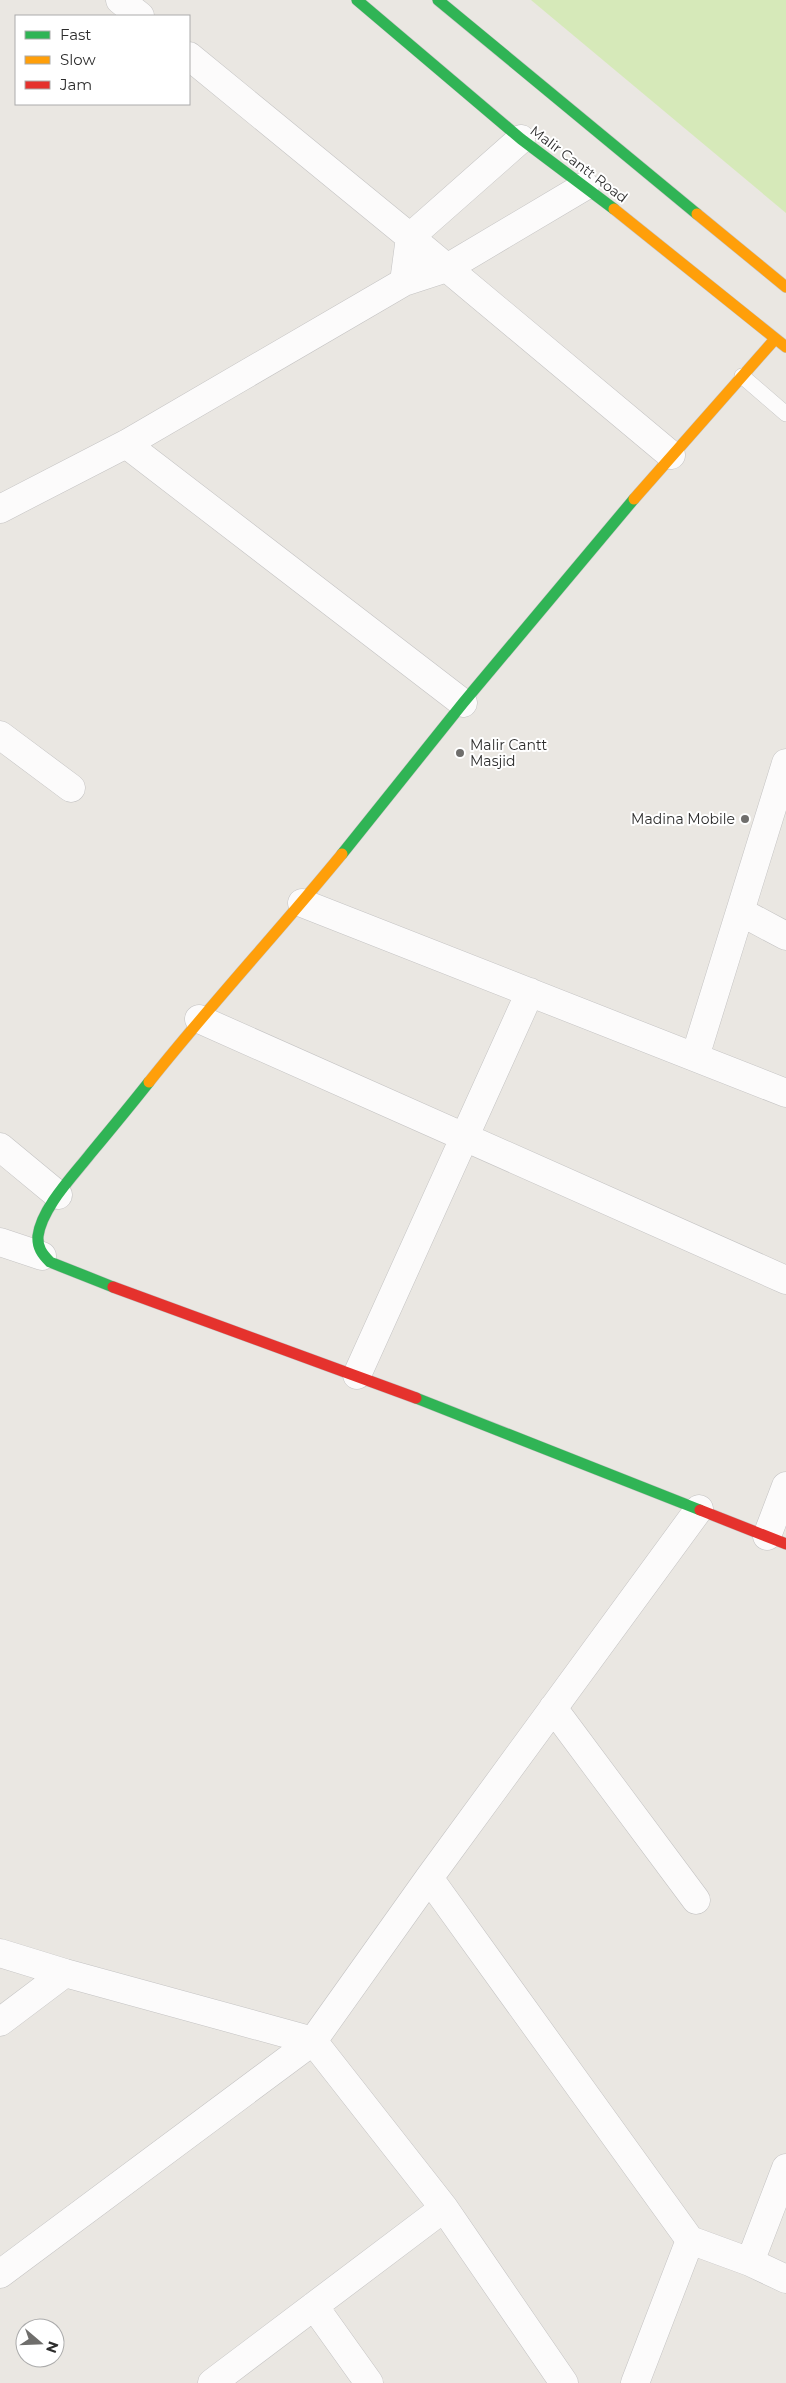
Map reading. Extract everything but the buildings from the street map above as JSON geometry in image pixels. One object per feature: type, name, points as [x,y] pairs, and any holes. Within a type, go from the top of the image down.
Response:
[{"type":"street","points":[[120,0],[139,15]]},
{"type":"street","name":"Malir Cantt Road","points":[[357,0],[522,139],[585,186],[786,347]]},
{"type":"street","points":[[438,0],[786,287]]},
{"type":"street","points":[[190,57],[671,455]]},
{"type":"street","points":[[404,282],[410,237],[522,139]]},
{"type":"street","points":[[0,509],[126,444],[404,282],[447,268],[585,186]]},
{"type":"street","points":[[775,339],[671,455],[463,702],[302,902],[199,1019],[58,1195],[39,1228],[36,1239],[42,1256],[48,1262],[63,1270],[357,1375],[776,1540],[786,1486]]},
{"type":"street","points":[[126,444],[463,702]]},
{"type":"street","points":[[0,735],[71,788]]},
{"type":"street","points":[[695,1057],[786,764]]},
{"type":"street","points":[[302,902],[786,1092]]},
{"type":"street","points":[[741,912],[786,936]]},
{"type":"street","points":[[357,1375],[530,992]]},
{"type":"street","points":[[199,1019],[786,1280]]},
{"type":"street","points":[[0,1147],[58,1195]]},
{"type":"street","points":[[0,1242],[42,1256]]},
{"type":"street","points":[[0,2274],[314,2041],[429,1878],[699,1509]]},
{"type":"street","points":[[553,1708],[696,1900]]},
{"type":"street","points":[[429,1878],[690,2240],[750,2262],[786,2279]]},
{"type":"street","points":[[0,1952],[65,1973],[314,2041],[444,2208],[564,2383]]},
{"type":"street","points":[[0,2022],[65,1973]]},
{"type":"street","points":[[750,2262],[786,2168]]},
{"type":"street","points":[[212,2383],[444,2208]]},
{"type":"street","points":[[635,2383],[690,2240]]},
{"type":"street","points":[[314,2306],[369,2383]]},
{"type":"lane","points":[[742,376],[786,414]]},
{"type":"green space","points":[[531,0],[786,0],[786,213]]},
{"type":"traffic: fast","points":[[357,0],[521,139],[614,209]]},
{"type":"traffic: fast","points":[[438,0],[697,214]]},
{"type":"traffic: fast","points":[[342,854],[463,703],[634,499]]},
{"type":"traffic: fast","points":[[113,1287],[50,1262],[38,1244],[38,1236],[41,1225],[52,1203],[149,1082]]},
{"type":"traffic: fast","points":[[416,1398],[700,1510]]},
{"type":"traffic: slow","points":[[614,209],[786,347]]},
{"type":"traffic: slow","points":[[697,214],[786,287]]},
{"type":"traffic: slow","points":[[634,499],[775,339]]},
{"type":"traffic: slow","points":[[149,1082],[196,1024],[342,854]]},
{"type":"traffic: jam","points":[[113,1287],[416,1398]]},
{"type":"traffic: jam","points":[[700,1510],[786,1544]]},
{"type":"place","name":"Malir Cantt Masjid","points":[[460,753]]},
{"type":"place","name":"Madina Mobile","points":[[745,819]]}]
